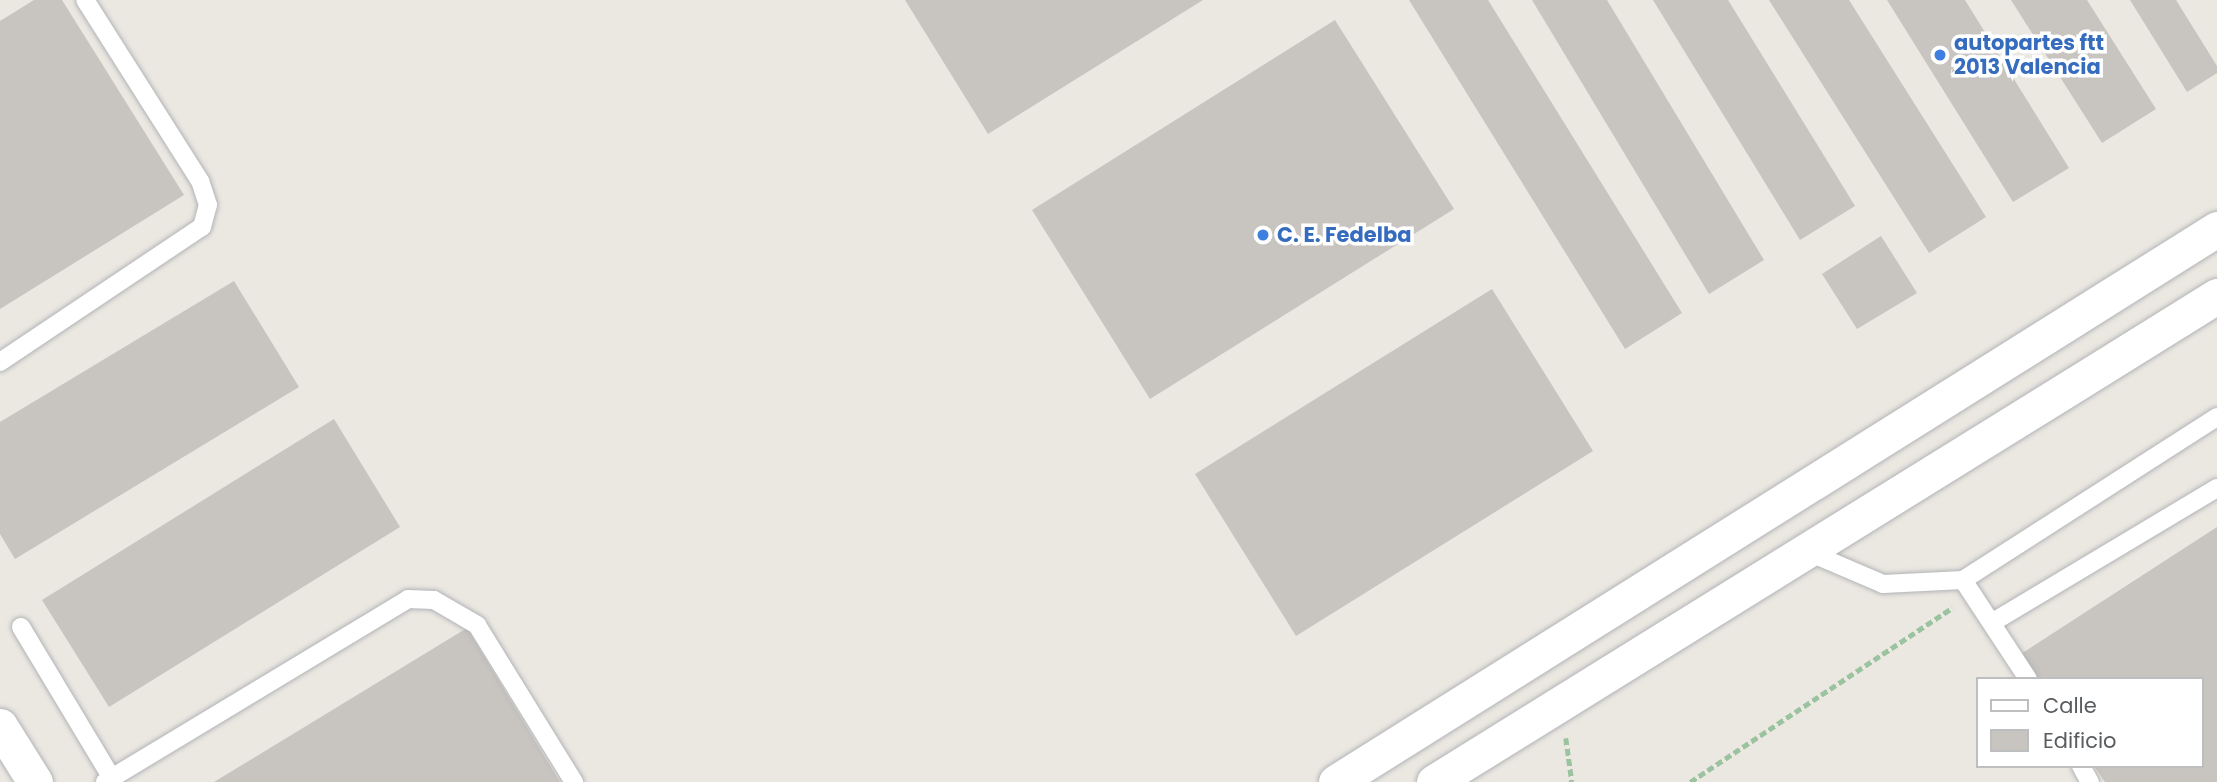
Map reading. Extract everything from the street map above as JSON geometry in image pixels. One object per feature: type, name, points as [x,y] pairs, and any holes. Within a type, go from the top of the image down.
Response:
[{"type":"street","points":[[1336,782],[2217,229]]},
{"type":"street","points":[[1434,782],[2217,296]]},
{"type":"street","points":[[0,726],[35,782]]},
{"type":"lane","points":[[0,362],[202,227],[208,205],[200,181],[85,0]]},
{"type":"lane","points":[[1806,551],[1883,584],[1968,587],[2217,416]]},
{"type":"lane","points":[[1993,622],[2217,488]]},
{"type":"lane","points":[[1968,587],[2027,677]]},
{"type":"lane","points":[[21,627],[110,781],[408,599],[434,600],[477,625],[574,782]]},
{"type":"path","points":[[1690,782],[1968,587]]},
{"type":"building","points":[[34,0],[62,0],[184,195],[0,309],[0,21]]},
{"type":"building","points":[[905,0],[1203,0],[988,134]]},
{"type":"building","points":[[1409,0],[1488,0],[1682,313],[1625,349]]},
{"type":"building","points":[[1532,0],[1607,0],[1764,260],[1709,294]]},
{"type":"building","points":[[1653,0],[1728,0],[1855,206],[1800,240]]},
{"type":"building","points":[[1769,0],[1849,0],[1986,217],[1929,253]]},
{"type":"building","points":[[1887,0],[1965,0],[2069,168],[2013,202]]},
{"type":"building","points":[[2011,0],[2087,0],[2156,109],[2102,143]]},
{"type":"building","points":[[2130,0],[2176,0],[2217,66],[2217,73],[2187,92]]},
{"type":"building","points":[[1335,20],[1454,209],[1150,399],[1032,210]]},
{"type":"building","points":[[1881,236],[1917,293],[1857,329],[1822,274]]},
{"type":"building","points":[[234,281],[299,387],[15,559],[0,534],[0,422]]},
{"type":"building","points":[[1492,289],[1593,451],[1296,636],[1195,474]]},
{"type":"building","points":[[334,419],[400,527],[109,707],[42,600]]},
{"type":"building","points":[[2217,527],[2217,782],[2105,782],[2095,768],[2203,768],[2203,677],[2037,677],[2021,654]]},
{"type":"building","points":[[467,628],[560,782],[214,782]]},
{"type":"place","name":"autopartes ftt 2013 Valencia","points":[[1940,55]]},
{"type":"place","name":"C. E. Fedelba","points":[[1263,235]]}]
